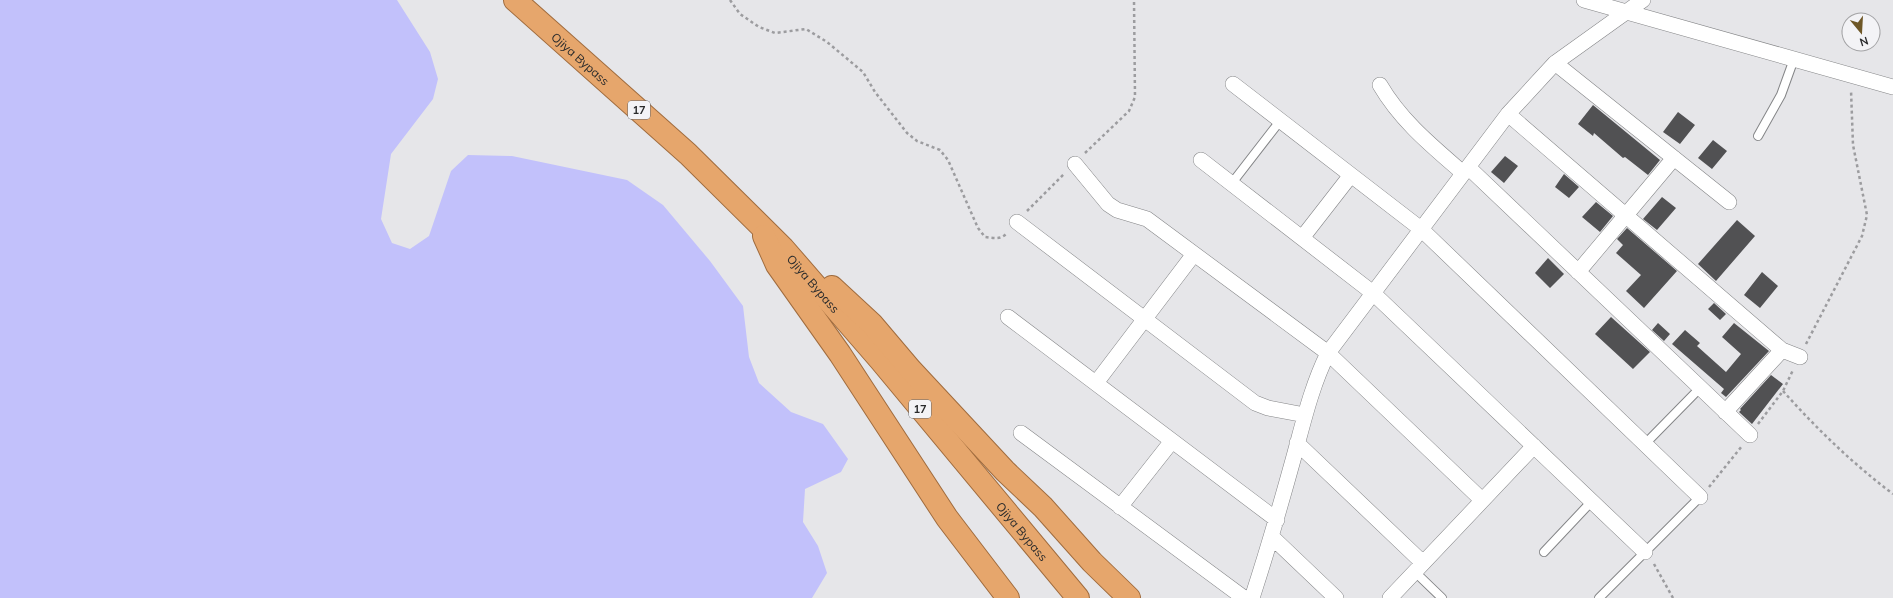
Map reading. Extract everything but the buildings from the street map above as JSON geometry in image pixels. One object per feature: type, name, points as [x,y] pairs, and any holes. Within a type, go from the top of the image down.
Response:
[{"type":"highway","name":"Ojiya Bypass","points":[[515,0],[688,154],[783,248],[881,362],[1078,598]]},
{"type":"highway","points":[[759,223],[777,265],[840,354],[947,518],[1008,598]]},
{"type":"highway","points":[[783,248],[842,296],[872,324],[912,370],[1005,471],[1043,507],[1092,562],[1129,598]]},
{"type":"street","points":[[1584,0],[1893,86]]},
{"type":"street","points":[[1252,598],[1277,520],[1297,443],[1319,370],[1328,354],[1508,114],[1555,63],[1642,0]]},
{"type":"street","points":[[1555,63],[1729,202]]},
{"type":"street","points":[[1233,84],[1421,229],[1700,497]]},
{"type":"street","points":[[1380,85],[1392,104],[1415,132],[1465,170],[1578,272],[1750,435]]},
{"type":"street","points":[[1508,114],[1782,350],[1800,356]]},
{"type":"street","points":[[1578,272],[1625,214],[1674,158]]},
{"type":"street","points":[[1202,160],[1373,293],[1645,552]]},
{"type":"street","points":[[1075,164],[1108,204],[1117,210],[1147,219],[1328,354],[1482,500]]},
{"type":"street","points":[[1302,238],[1351,175]]},
{"type":"street","points":[[1017,222],[1255,404],[1305,415]]},
{"type":"street","points":[[1096,383],[1194,254]]},
{"type":"street","points":[[1008,317],[1277,520]]},
{"type":"street","points":[[1725,412],[1782,350]]},
{"type":"street","points":[[1021,433],[1244,598]]},
{"type":"street","points":[[1120,506],[1172,441]]},
{"type":"street","points":[[1297,443],[1419,567]]},
{"type":"street","points":[[1390,598],[1534,446]]},
{"type":"street","points":[[1272,537],[1336,598]]},
{"type":"lane","points":[[1758,136],[1781,95],[1794,59]]},
{"type":"lane","points":[[1232,184],[1280,120]]},
{"type":"lane","points":[[1645,444],[1700,388]]},
{"type":"lane","points":[[1599,598],[1700,497]]},
{"type":"lane","points":[[1544,552],[1592,501]]},
{"type":"lane","points":[[1419,567],[1442,598]]},
{"type":"path","points":[[730,0],[740,14],[759,27],[775,33],[806,30],[828,42],[863,72],[875,92],[907,133],[917,141],[940,150],[948,160],[978,228],[985,237],[995,239],[1004,236],[1129,112],[1135,97],[1134,0]]},
{"type":"path","points":[[1700,497],[1783,391],[1862,236],[1867,215],[1853,145],[1852,109],[1848,74]]},
{"type":"path","points":[[1783,391],[1825,436],[1859,468],[1893,494]]},
{"type":"path","points":[[1645,552],[1656,565],[1673,598]]},
{"type":"shaded area","points":[[0,0],[397,0],[430,52],[438,79],[433,99],[391,154],[381,219],[392,243],[410,249],[429,236],[451,171],[468,155],[512,156],[627,180],[663,205],[710,261],[743,306],[749,357],[759,383],[791,412],[823,424],[848,459],[841,472],[805,489],[803,522],[818,546],[827,573],[812,598],[0,598]]}]
